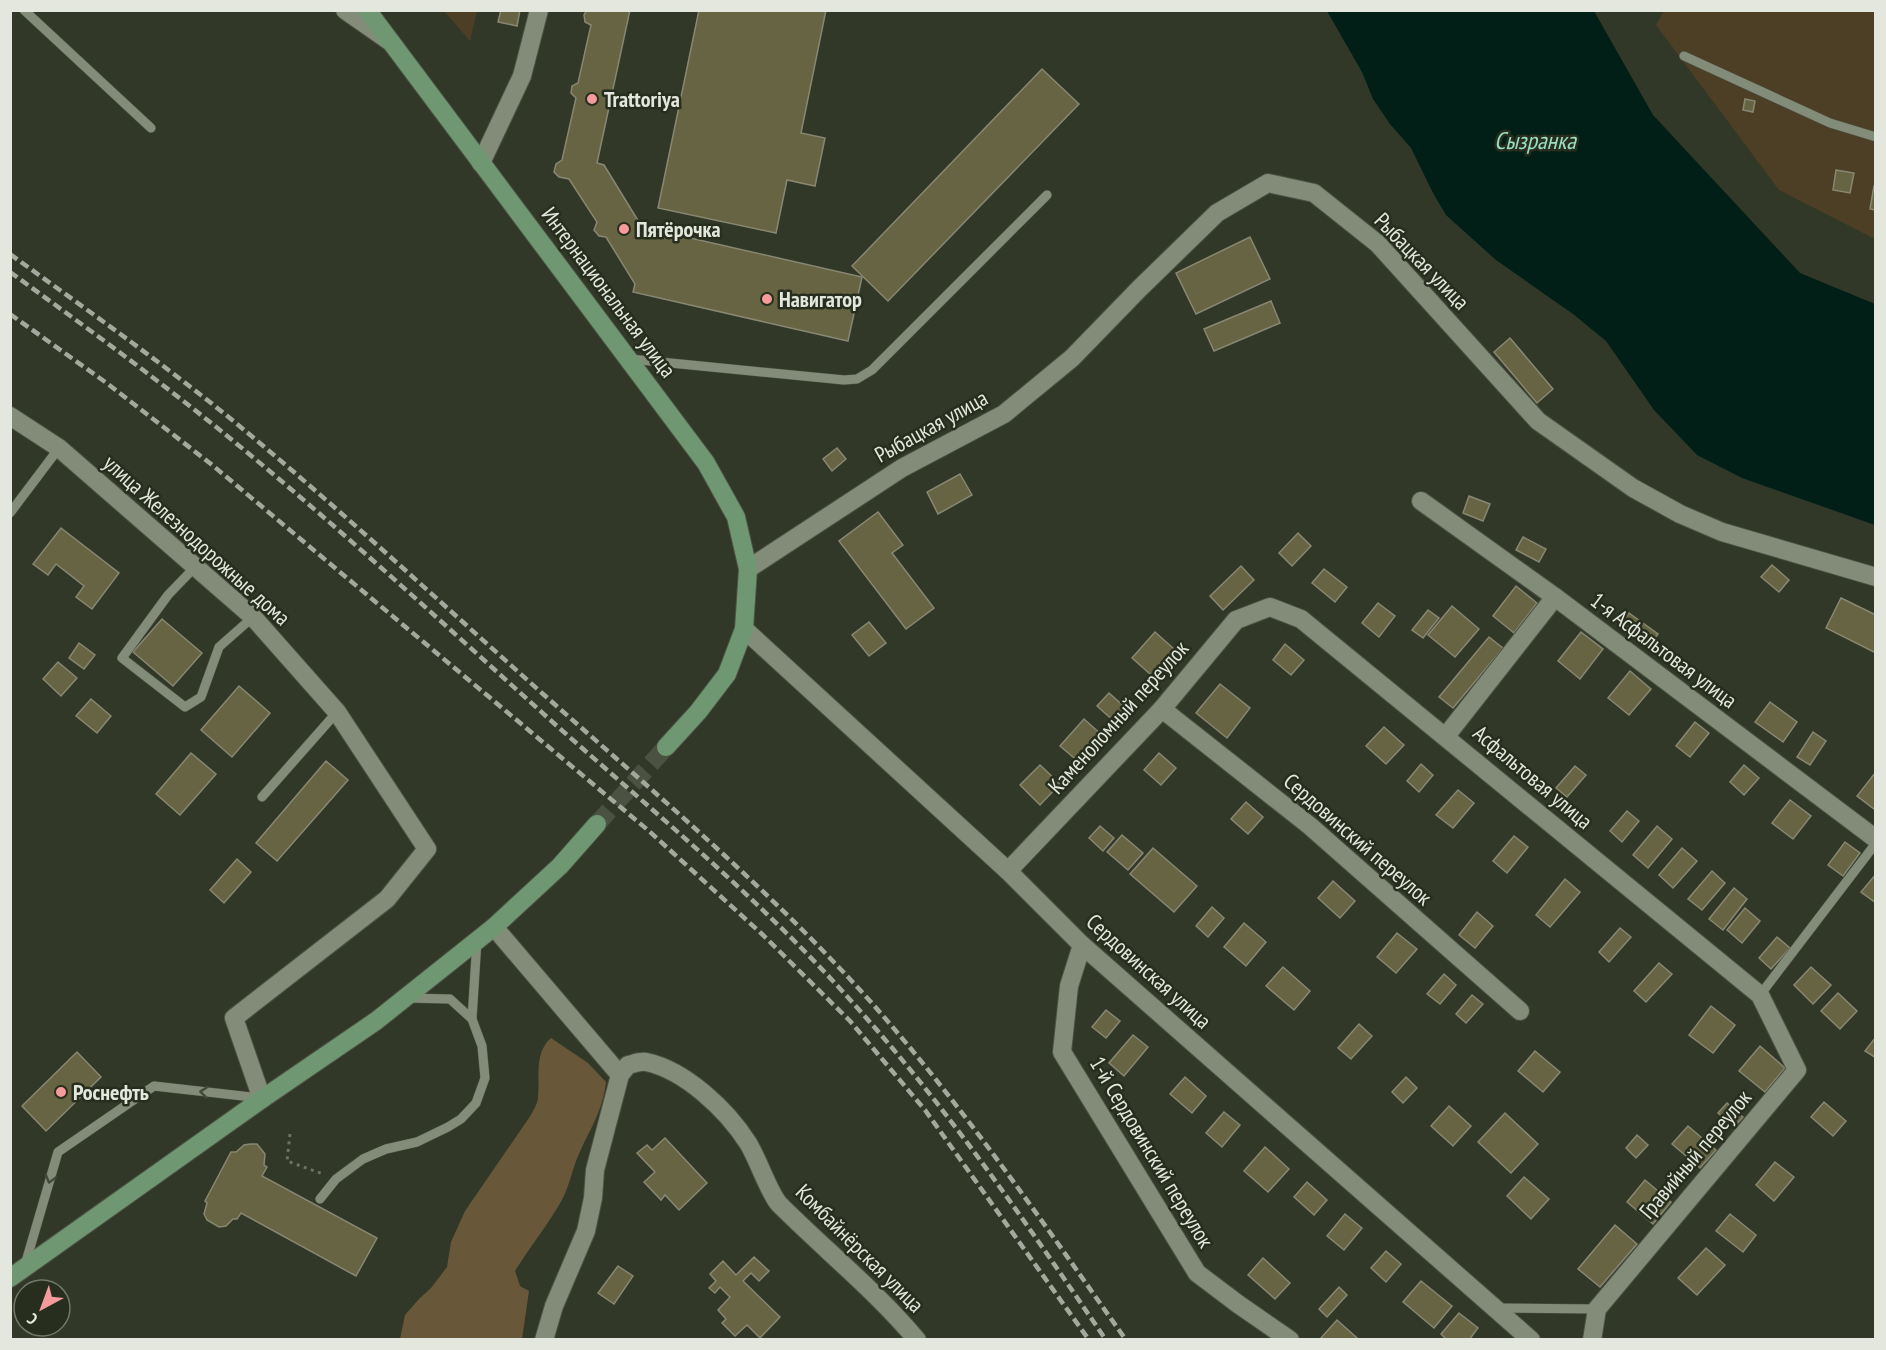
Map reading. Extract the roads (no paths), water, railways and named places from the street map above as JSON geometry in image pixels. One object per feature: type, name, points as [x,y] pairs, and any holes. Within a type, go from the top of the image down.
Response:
[{"type":"main road","name":"Интернациональная улица","points":[[367,10],[706,463],[736,517],[748,569],[744,629],[727,674],[698,712],[666,747]]},
{"type":"main road","points":[[17,1273],[376,1021],[494,927],[560,866],[597,824]]},
{"type":"street","points":[[345,10],[390,42]]},
{"type":"street","points":[[481,163],[522,76],[539,10]]},
{"type":"street","name":"Рыбацкая улица","points":[[748,569],[902,468],[1004,414],[1072,358],[1218,213],[1268,183],[1314,193],[1378,244],[1538,421],[1633,488],[1680,514],[1722,532],[1875,577]]},
{"type":"street","name":"улица Железнодорожные дома","points":[[10,416],[58,448],[253,617],[337,712],[427,849],[387,899],[234,1018],[262,1099]]},
{"type":"street","name":"1-я Асфальтовая улица","points":[[1421,501],[1555,597],[1875,841]]},
{"type":"street","points":[[1446,736],[1555,597]]},
{"type":"street","name":"Асфальтовая улица","points":[[1270,607],[1301,619],[1760,995]]},
{"type":"street","name":"Каменоломный переулок","points":[[1008,871],[1162,709],[1236,620],[1270,607]]},
{"type":"street","name":"Сердовинская улица","points":[[744,629],[1008,871],[1082,945],[1531,1340]]},
{"type":"street","name":"Сердовинский переулок","points":[[1162,709],[1310,826],[1520,1011]]},
{"type":"street","points":[[494,927],[620,1075],[595,1170],[593,1198],[586,1231],[554,1306],[544,1340]]},
{"type":"street","name":"1-й Сердовинский переулок","points":[[1082,945],[1069,987],[1062,1052],[1197,1273],[1290,1340]]},
{"type":"street","name":"Гравийный переулок","points":[[1597,1309],[1797,1070],[1760,995]]},
{"type":"street","name":"Комбайнёрская улица","points":[[620,1075],[628,1065],[644,1061],[673,1073],[707,1096],[747,1142],[777,1202],[891,1309],[917,1340]]},
{"type":"street","points":[[1592,1340],[1597,1309]]},
{"type":"lane","points":[[24,10],[151,128]]},
{"type":"lane","points":[[1684,56],[1830,123],[1875,137]]},
{"type":"lane","points":[[628,359],[844,380],[857,379],[873,370],[1047,195]]},
{"type":"lane","points":[[10,513],[58,448]]},
{"type":"lane","points":[[195,567],[168,595],[122,658],[185,707],[201,698],[219,647],[253,617]]},
{"type":"lane","points":[[262,796],[337,712]]},
{"type":"lane","points":[[1760,995],[1875,841]]},
{"type":"lane","points":[[320,1199],[336,1179],[363,1160],[386,1149],[417,1142],[448,1127],[461,1119],[476,1103],[485,1078],[482,1046],[472,1019],[477,940]]},
{"type":"lane","points":[[405,998],[450,999],[472,1019]]},
{"type":"lane","points":[[17,1273],[58,1152],[154,1086],[262,1099]]},
{"type":"lane","points":[[1496,1308],[1597,1309]]},
{"type":"water","name":"Сызранка","points":[[1327,11],[1594,11],[1653,115],[1800,273],[1875,304],[1875,525],[1742,478],[1697,455],[1654,410],[1606,341],[1573,314],[1496,260],[1446,215],[1411,148],[1390,124],[1373,99],[1362,72]]},
{"type":"tunnel","points":[[597,824],[666,747]]},
{"type":"railway","points":[[10,254],[182,380],[237,424],[353,524],[752,881],[832,960],[905,1041],[971,1124],[1126,1340]]},
{"type":"railway","points":[[10,272],[173,393],[310,506],[714,864],[789,936],[861,1012],[927,1090],[1019,1213],[1106,1340]]},
{"type":"railway","points":[[10,314],[108,384],[211,464],[649,831],[763,935],[850,1021],[925,1110],[1089,1340]]},
{"type":"place","name":"Trattoriya","points":[[592,99]]},
{"type":"place","name":"Пятёрочка","points":[[624,229]]},
{"type":"place","name":"Навигатор","points":[[767,299]]},
{"type":"place","name":"Роснефть","points":[[61,1092]]}]
